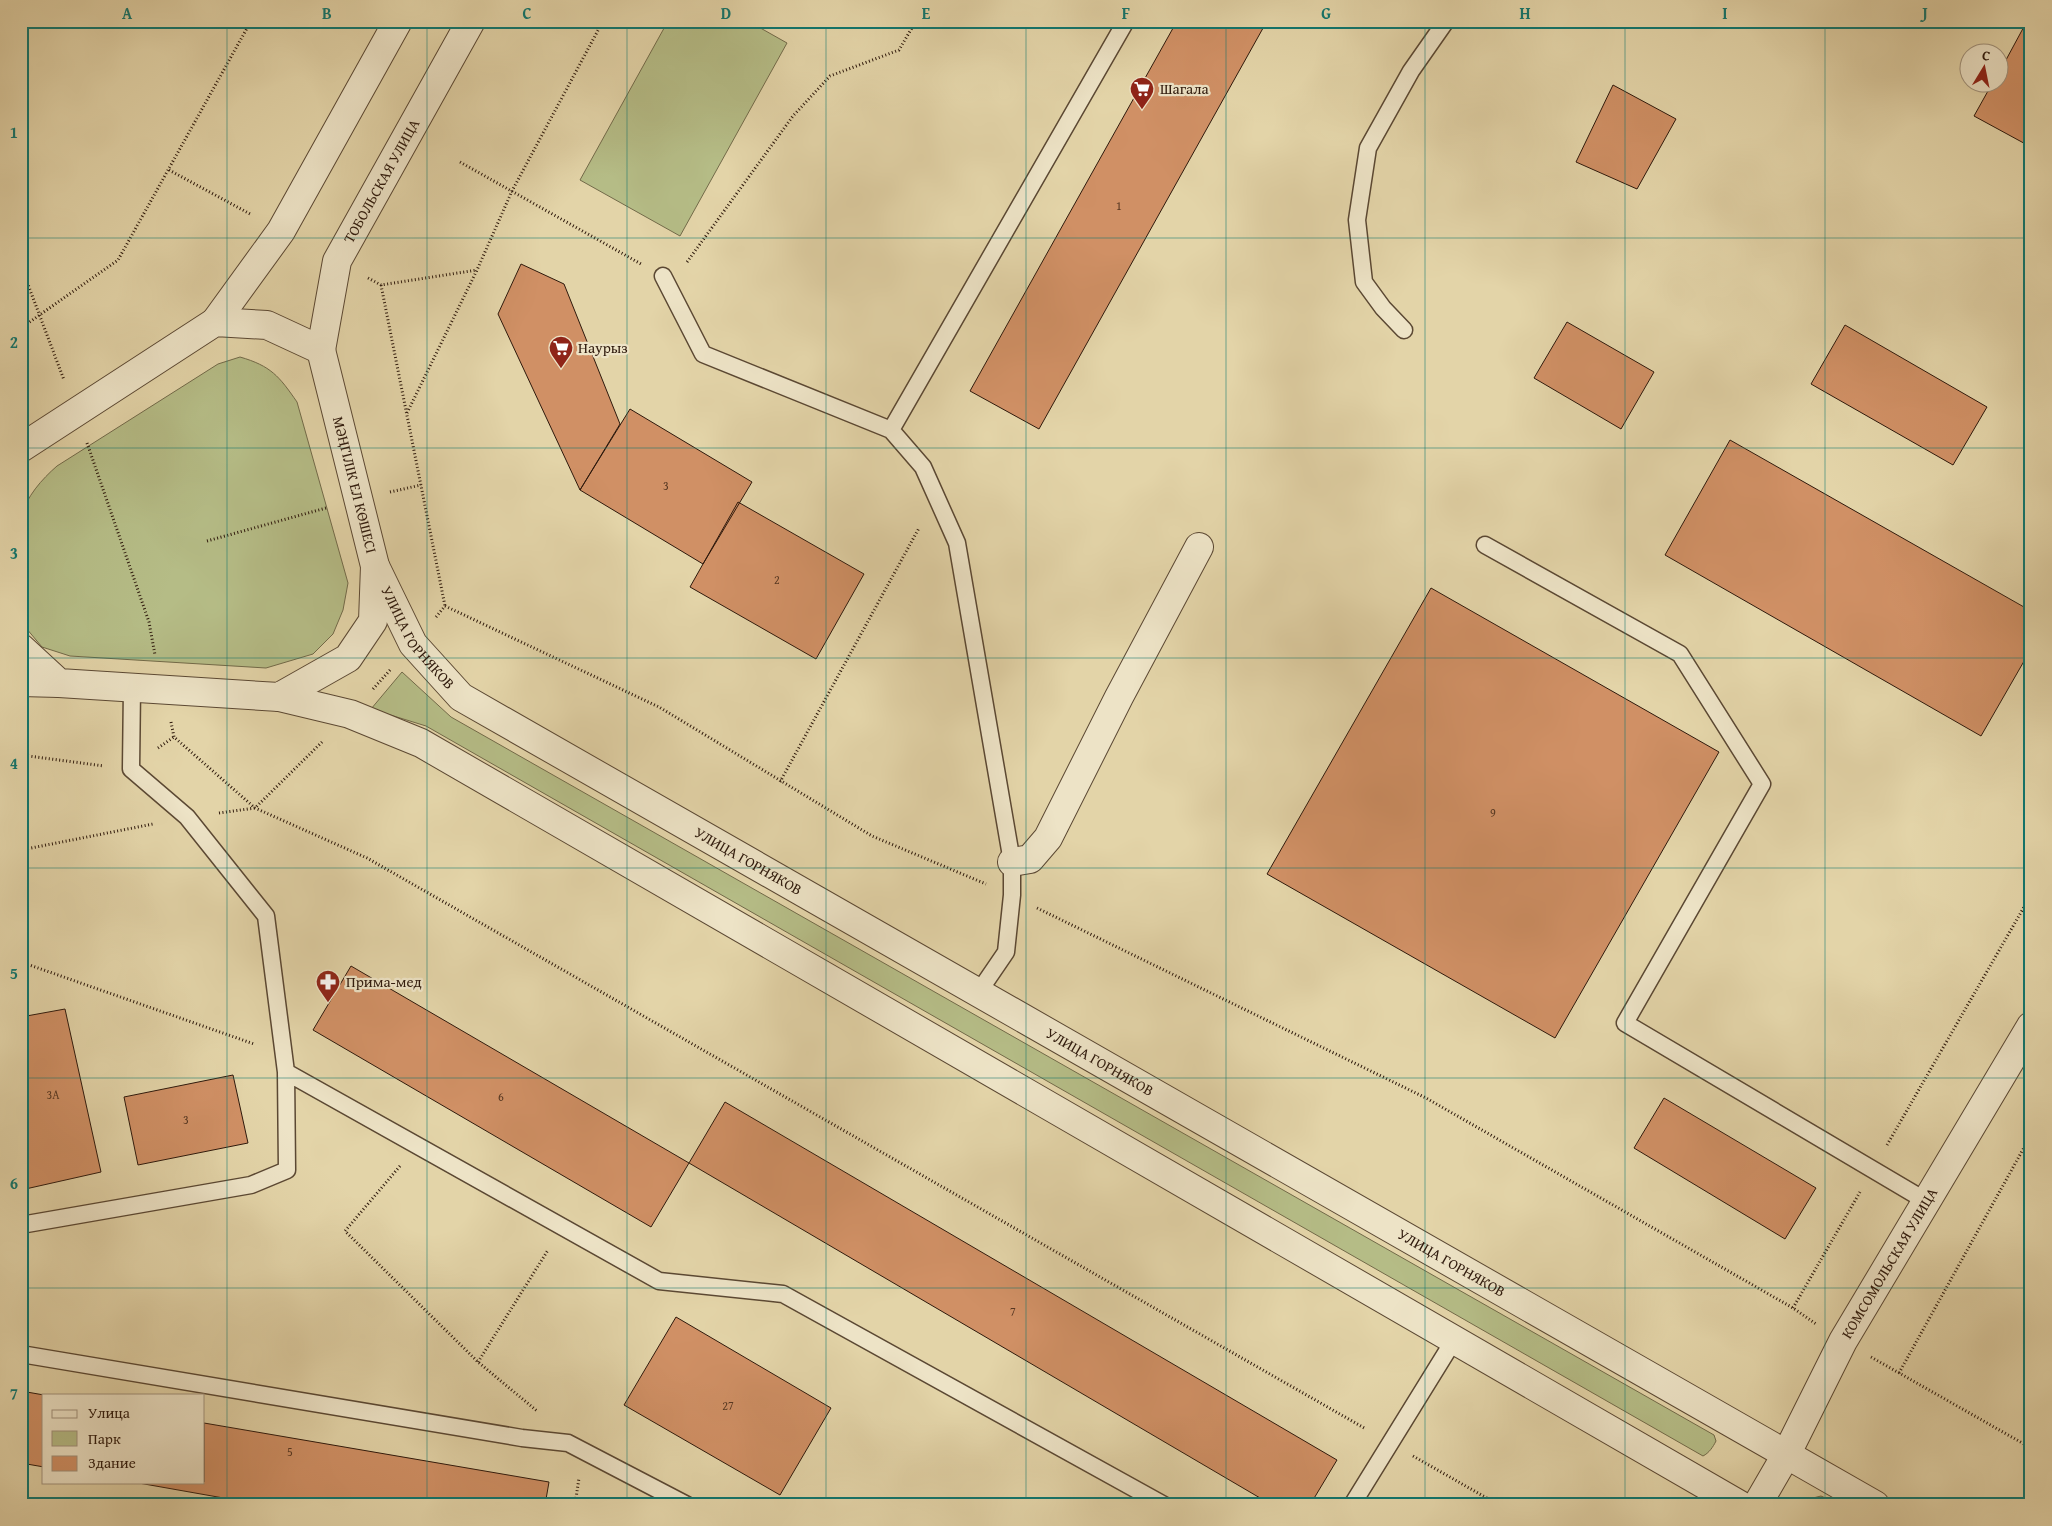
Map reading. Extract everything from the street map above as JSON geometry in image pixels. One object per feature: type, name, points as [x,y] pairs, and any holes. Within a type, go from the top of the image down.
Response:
[{"type":"street","points":[[21,448],[214,322],[281,231],[398,21]]},
{"type":"street","name":"ТОБОЛЬСКАЯ УЛИЦА","points":[[321,350],[337,261],[471,21]]},
{"type":"street","points":[[214,322],[267,325],[321,350]]},
{"type":"street","name":"МӘҢГІЛІК ЕЛ КӨШЕСІ","points":[[279,697],[348,658],[373,621],[375,566],[321,350]]},
{"type":"street","points":[[1012,862],[1030,859],[1048,838],[1119,697],[1199,547]]},
{"type":"street","name":"УЛИЦА ГОРНЯКОВ","points":[[375,566],[413,644],[461,697],[1875,1505]]},
{"type":"street","points":[[21,648],[60,683]]},
{"type":"street","points":[[21,682],[279,697],[350,714],[421,743],[1740,1505]]},
{"type":"street","name":"КОМСОМОЛЬСКАЯ УЛИЦА","points":[[1757,1505],[1786,1455],[1843,1341],[2031,1026]]},
{"type":"lane","points":[[891,430],[1126,21]]},
{"type":"lane","points":[[1404,330],[1383,308],[1364,282],[1358,220],[1368,148],[1412,71],[1446,21]]},
{"type":"lane","points":[[663,276],[703,354],[891,430],[924,467],[937,496],[957,543],[1012,862],[1012,895],[1006,952],[978,993]]},
{"type":"lane","points":[[1485,546],[1680,654],[1762,784],[1625,1022],[1926,1201]]},
{"type":"lane","points":[[21,1225],[251,1184],[287,1170],[286,1072],[266,916],[187,818],[130,769],[132,688]]},
{"type":"lane","points":[[286,1072],[659,1281],[783,1294],[1162,1504]]},
{"type":"lane","points":[[1352,1505],[1454,1340]]},
{"type":"lane","points":[[21,1354],[522,1438],[568,1443],[688,1505]]},
{"type":"path","points":[[21,328],[118,260],[251,21]]},
{"type":"path","points":[[407,413],[477,270],[512,192],[603,21]]},
{"type":"path","points":[[460,162],[663,276],[685,266],[793,116],[830,76],[899,50],[916,21]]},
{"type":"path","points":[[21,266],[76,413],[149,622],[174,736],[256,808],[376,863],[1500,1505]]},
{"type":"path","points":[[477,270],[381,285],[445,606],[659,707],[872,836],[1012,895],[1426,1098],[1793,1308],[1843,1341],[2031,1448]]},
{"type":"path","points":[[207,541],[421,484]]},
{"type":"path","points":[[780,782],[937,496]]},
{"type":"path","points":[[21,755],[130,769],[174,736]]},
{"type":"path","points":[[21,850],[187,818],[256,808]]},
{"type":"path","points":[[1793,1308],[2031,895]]},
{"type":"path","points":[[21,962],[284,1055]]},
{"type":"path","points":[[1899,1372],[2031,1135]]},
{"type":"path","points":[[418,1146],[345,1231],[478,1362],[538,1412]]},
{"type":"path","points":[[478,1362],[562,1227]]},
{"type":"path","points":[[575,1505],[584,1450]]},
{"type":"green space","points":[[668,21],[748,21],[787,43],[680,236],[580,180]]},
{"type":"green space","points":[[240,357],[267,368],[285,385],[297,402],[348,583],[343,610],[333,634],[313,654],[266,668],[70,656],[42,647],[26,628],[21,615],[21,517],[31,496],[40,483],[57,466],[218,364]]},
{"type":"green space","points":[[402,672],[451,717],[1714,1435],[1716,1441],[1714,1445],[1703,1456],[426,726],[371,709]]},
{"type":"green space","points":[[1821,1496],[1841,1505],[1808,1505],[1813,1498]]},
{"type":"building","points":[[1177,21],[1267,21],[1039,429],[970,391]]},
{"type":"building","points":[[2027,21],[2031,21],[2031,147],[1974,116],[1987,92],[2010,92],[2010,52]]},
{"type":"building","points":[[1613,85],[1676,119],[1637,189],[1576,162]]},
{"type":"building","name":"Наурыз","points":[[521,264],[564,284],[620,424],[580,490],[498,314]]},
{"type":"building","points":[[1567,322],[1654,372],[1621,429],[1534,378]]},
{"type":"building","points":[[1845,325],[1987,407],[1953,465],[1811,384]]},
{"type":"building","points":[[630,409],[752,482],[703,564],[580,490]]},
{"type":"building","points":[[1730,440],[2031,611],[2031,649],[1981,736],[1665,555]]},
{"type":"building","points":[[738,502],[864,574],[816,659],[690,587]]},
{"type":"building","points":[[1431,588],[1719,752],[1555,1038],[1267,874]]},
{"type":"building","points":[[351,966],[689,1163],[651,1227],[313,1030]]},
{"type":"building","points":[[65,1009],[101,1172],[21,1190],[21,1017]]},
{"type":"building","points":[[233,1075],[248,1143],[138,1165],[124,1097]]},
{"type":"building","points":[[1664,1098],[1816,1188],[1785,1239],[1634,1148]]},
{"type":"building","points":[[725,1102],[1337,1460],[1310,1505],[1272,1505],[689,1163]]},
{"type":"building","points":[[676,1317],[831,1408],[780,1495],[624,1405]]},
{"type":"building","points":[[21,1391],[42,1395],[42,1467],[21,1463]]},
{"type":"building","points":[[205,1423],[549,1482],[545,1505],[263,1505],[144,1484],[205,1484]]},
{"type":"place","name":"Шагала","points":[[1142,110]]},
{"type":"place","name":"Наурыз","points":[[561,369]]},
{"type":"place","name":"Прима-мед","points":[[328,1003]]}]
